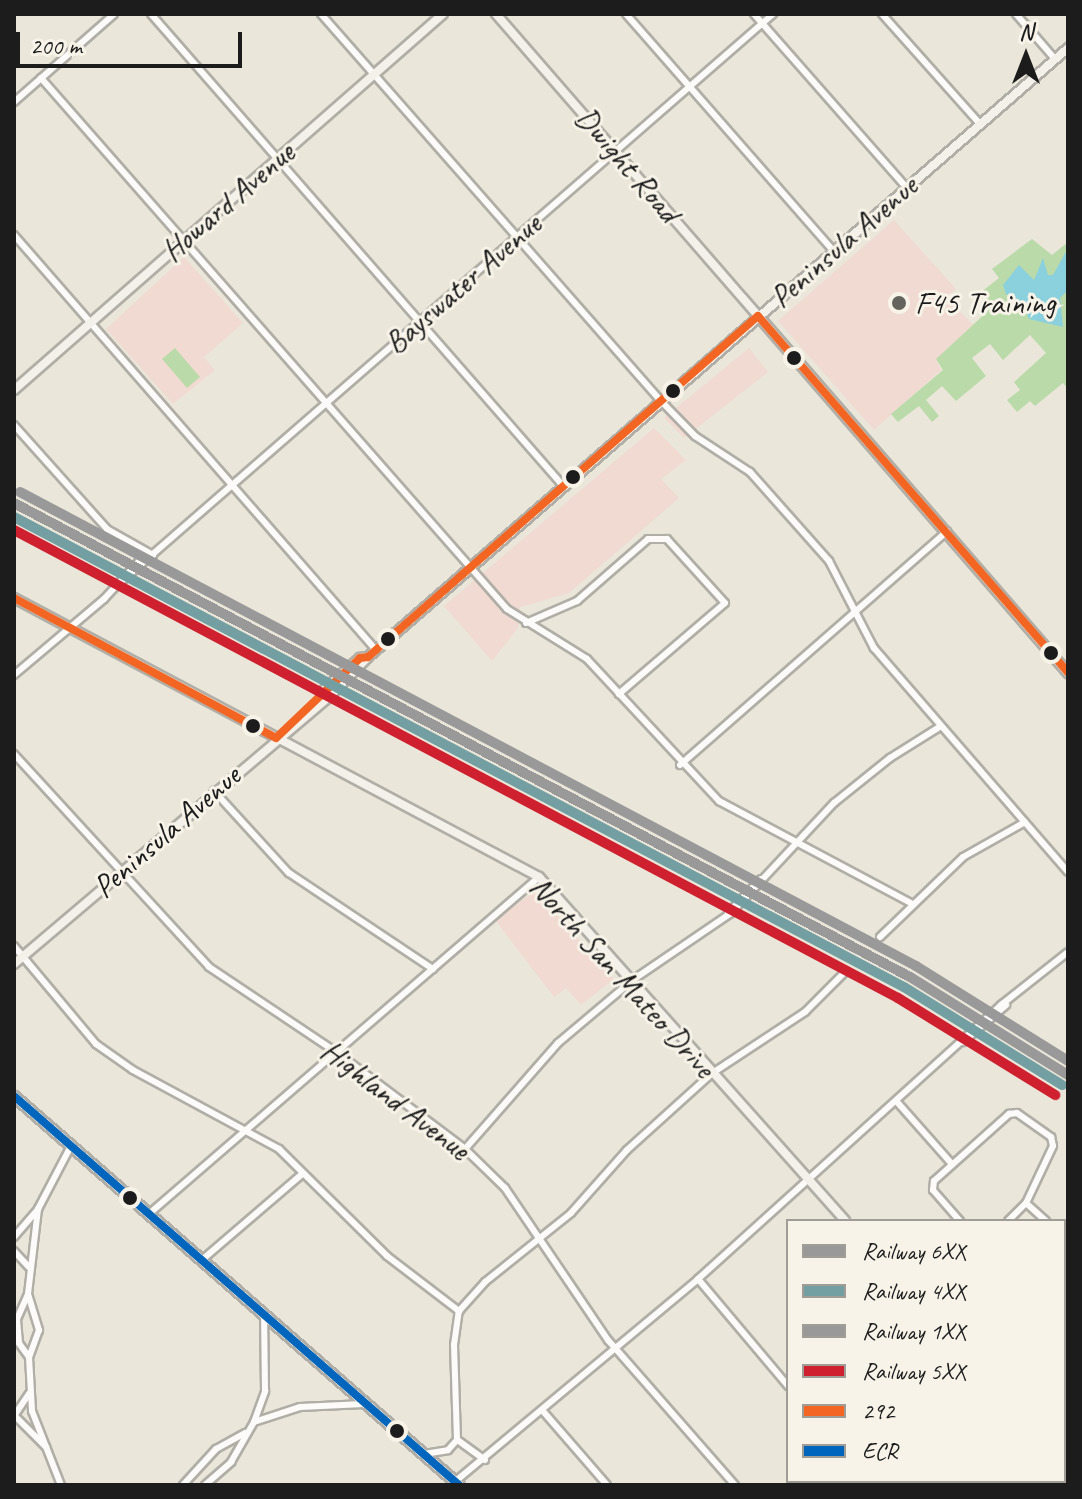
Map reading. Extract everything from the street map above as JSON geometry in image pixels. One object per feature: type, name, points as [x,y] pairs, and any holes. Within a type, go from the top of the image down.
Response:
[{"type":"main road","name":"Howard Avenue","points":[[14,390],[443,14]]},
{"type":"main road","name":"Dwight Road","points":[[496,14],[1068,673]]},
{"type":"main road","name":"Peninsula Avenue","points":[[14,964],[321,699],[340,676],[368,657],[1068,48]]},
{"type":"main road","name":"North San Mateo Drive","points":[[14,598],[539,877],[634,979],[711,1074],[843,1219]]},
{"type":"main road","points":[[14,1096],[203,1259],[455,1484]]},
{"type":"street","points":[[14,102],[114,14]]},
{"type":"street","points":[[151,14],[564,487]]},
{"type":"street","points":[[321,14],[661,401],[695,436],[750,472],[829,561],[874,648],[1068,872]]},
{"type":"street","points":[[626,14],[834,252]]},
{"type":"street","points":[[754,14],[907,188]]},
{"type":"street","name":"Bayswater Avenue","points":[[14,675],[115,587],[143,557],[153,555],[773,14]]},
{"type":"street","points":[[882,14],[980,124]]},
{"type":"street","points":[[1016,14],[1055,59]]},
{"type":"street","points":[[41,78],[470,569],[526,623],[587,659],[680,765],[719,801],[911,903]]},
{"type":"street","points":[[14,235],[376,650]]},
{"type":"street","points":[[14,425],[107,529],[153,555]]},
{"type":"street","points":[[680,765],[947,531]]},
{"type":"street","points":[[526,623],[577,601],[648,539],[667,539],[725,603],[619,694]]},
{"type":"street","points":[[465,1149],[558,1043],[634,979],[728,913],[793,842],[890,758],[941,726]]},
{"type":"street","name":"Highland Avenue","points":[[14,754],[118,873],[209,967],[336,1052],[465,1149],[505,1188],[615,1347],[735,1485]]},
{"type":"street","points":[[214,791],[289,873],[433,969]]},
{"type":"street","points":[[880,937],[911,903],[963,857],[1025,822]]},
{"type":"street","points":[[150,1213],[539,877]]},
{"type":"street","points":[[14,946],[96,1044],[133,1070],[279,1149],[387,1256],[459,1311]]},
{"type":"street","points":[[455,1484],[698,1279],[1068,952]]},
{"type":"street","points":[[424,1454],[448,1450],[457,1440],[454,1345],[459,1311],[485,1282],[540,1241],[627,1150],[711,1074],[805,1012],[845,972]]},
{"type":"street","points":[[898,1103],[952,1164]]},
{"type":"street","points":[[958,1219],[933,1190],[934,1181],[981,1139],[1017,1113],[1051,1137],[1053,1146],[1026,1203],[1010,1219]]},
{"type":"street","points":[[14,1237],[38,1209],[72,1144]]},
{"type":"street","points":[[203,1259],[302,1174]]},
{"type":"street","points":[[1026,1203],[1044,1219]]},
{"type":"street","points":[[38,1209],[28,1294],[39,1330],[29,1357],[32,1411],[61,1485]]},
{"type":"street","points":[[14,1251],[25,1257],[29,1275]]},
{"type":"street","points":[[698,1279],[786,1384]]},
{"type":"street","points":[[28,1294],[19,1308],[17,1334],[29,1357]]},
{"type":"street","points":[[205,1485],[231,1462],[254,1422],[265,1391],[264,1313]]},
{"type":"street","points":[[31,1391],[14,1416],[47,1449]]},
{"type":"street","points":[[254,1422],[300,1407],[367,1404]]},
{"type":"street","points":[[542,1410],[607,1485]]},
{"type":"street","points":[[183,1485],[216,1449],[245,1433]]},
{"type":"street","points":[[457,1440],[485,1460]]},
{"type":"shaded area","points":[[894,220],[956,289],[946,297],[974,326],[936,359],[941,370],[874,430],[778,321]]},
{"type":"shaded area","points":[[184,257],[243,323],[204,357],[215,370],[173,404],[106,329]]},
{"type":"shaded area","points":[[749,348],[768,372],[684,438],[664,418]]},
{"type":"shaded area","points":[[654,428],[686,460],[661,479],[679,498],[569,593],[520,607],[518,628],[492,661],[444,606]]},
{"type":"shaded area","points":[[535,891],[614,979],[581,1005],[566,988],[554,997],[495,920]]},
{"type":"green space","points":[[1032,239],[1052,255],[1068,242],[1068,389],[1063,383],[1035,406],[1030,401],[1017,412],[1007,400],[1020,390],[1014,382],[1046,353],[1030,335],[1003,360],[990,344],[972,358],[986,376],[956,401],[942,386],[926,400],[939,416],[932,422],[919,406],[898,422],[891,414],[943,370],[936,359],[988,311],[990,302],[980,293],[999,278],[992,269]]},
{"type":"green space","points":[[175,348],[200,377],[187,388],[162,359]]},
{"type":"water","points":[[1068,248],[1068,290],[1060,298],[1063,327],[1029,319],[1021,302],[1006,294],[1003,285],[1019,265],[1034,280],[1043,258],[1048,275],[1053,275]]},
{"type":"rail line","name":"1XX","points":[[20,492],[916,966],[1068,1061]]},
{"type":"rail line","name":"6XX","points":[[14,503],[910,977],[1068,1075]]},
{"type":"rail line","name":"4XX","points":[[14,517],[904,987],[1062,1085]]},
{"type":"rail line","name":"5XX","points":[[14,530],[898,998],[1055,1095]]},
{"type":"transit line","name":"292","points":[[758,316],[1068,673]]},
{"type":"transit line","name":"292","points":[[276,738],[360,658],[368,657],[758,316]]},
{"type":"transit line","name":"292","points":[[14,598],[276,738]]},
{"type":"transit line","name":"ECR","points":[[14,1096],[459,1485]]},
{"type":"place","name":"F45 Training","points":[[899,303]]}]
